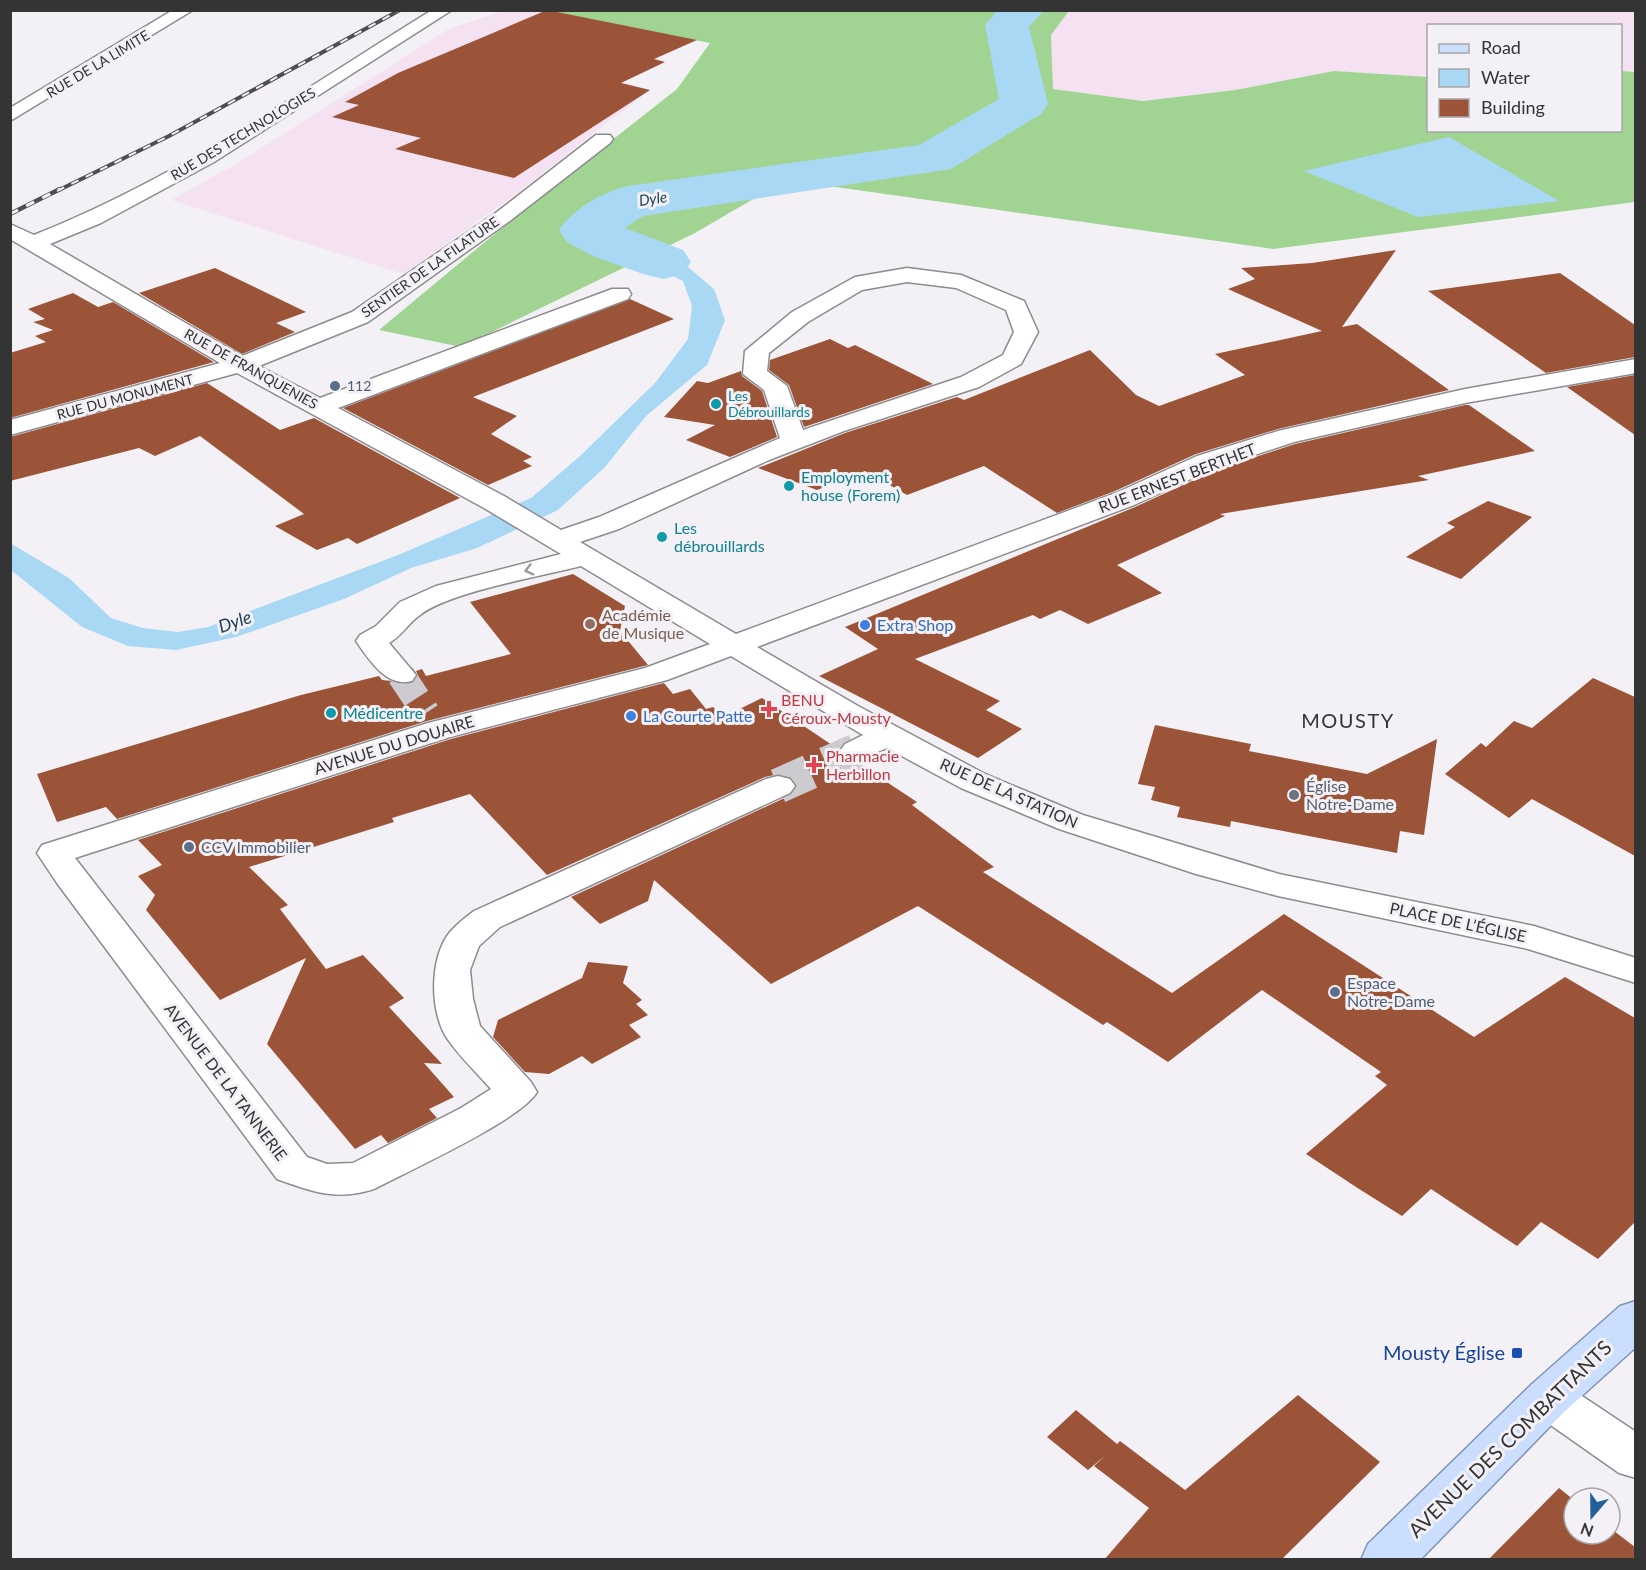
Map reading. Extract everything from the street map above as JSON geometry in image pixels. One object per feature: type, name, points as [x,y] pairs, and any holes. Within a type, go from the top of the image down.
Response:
[{"type":"main road","name":"AVENUE DES COMBATTANTS","points":[[1386,1560],[1548,1398],[1635,1319]]},
{"type":"street","name":"RUE DE LA LIMITE","points":[[10,116],[185,10]]},
{"type":"street","name":"RUE DES TECHNOLOGIES","points":[[34,243],[94,219],[207,158],[444,10]]},
{"type":"street","name":"RUE DE LA LIMITE","points":[[10,102],[41,98]]},
{"type":"street","name":"SENTIER DE LA FILATURE","points":[[240,365],[360,317],[504,216],[603,139]]},
{"type":"street","name":"RUE DE FRANQUENIES","points":[[10,230],[240,365],[551,535]]},
{"type":"street","points":[[551,535],[609,523],[794,442],[835,426],[970,382],[1013,359],[1026,332],[1016,306],[961,282],[907,275],[855,284],[800,317],[757,351],[755,374],[775,386],[794,442]]},
{"type":"street","points":[[318,407],[621,294]]},
{"type":"street","name":"RUE DU MONUMENT","points":[[10,428],[240,365]]},
{"type":"street","name":"RUE ERNEST BERTHET","points":[[734,644],[1125,499],[1206,462],[1287,436],[1465,396],[1635,366]]},
{"type":"street","name":"RUE DE LA STATION","points":[[551,535],[887,735],[974,781],[1071,822],[1208,866],[1278,885]]},
{"type":"street","points":[[401,675],[371,641],[387,632],[410,608],[446,592],[586,556]]},
{"type":"street","name":"AVENUE DU DOUAIRE","points":[[54,853],[432,721],[656,674],[734,644]]},
{"type":"street","points":[[856,751],[887,735]]},
{"type":"street","name":"AVENUE DE LA TANNERIE","points":[[54,853],[292,1168],[325,1180],[359,1178],[475,1118],[517,1092],[462,1031],[454,999],[452,970],[463,940],[487,919],[778,786]]},
{"type":"street","name":"PLACE DE L’ÉGLISE","points":[[1278,885],[1534,938],[1635,971]]},
{"type":"street","points":[[1548,1398],[1635,1458]]},
{"type":"shaded area","points":[[1069,10],[1635,11],[1635,72],[1622,71],[1622,24],[1427,24],[1427,77],[1235,90],[1143,101],[1053,89],[1051,35]]},
{"type":"shaded area","points":[[503,11],[550,11],[697,40],[655,59],[665,61],[622,82],[650,90],[505,202],[403,274],[171,200],[236,164],[449,29]]},
{"type":"green space","points":[[550,11],[1069,11],[1051,35],[1053,89],[1143,101],[1235,90],[1334,71],[1427,77],[1427,132],[1622,132],[1622,71],[1635,72],[1635,202],[1273,249],[786,180],[695,233],[461,347],[379,330],[527,207],[677,89],[710,43]]},
{"type":"water","points":[[1449,137],[1559,201],[1418,217],[1304,171]]},
{"type":"water","points":[[585,210],[624,211],[613,216],[602,226],[613,236],[682,262],[714,289],[725,320],[707,365],[646,416],[605,467],[558,510],[477,548],[411,568],[344,599],[236,637],[176,650],[128,646],[82,627],[11,570],[10,543],[69,578],[111,618],[143,628],[178,632],[208,627],[398,555],[531,498],[580,456],[655,383],[688,339],[692,306],[683,281],[644,262],[590,248],[566,229]]},
{"type":"building","points":[[547,10],[697,40],[654,59],[665,62],[621,83],[650,90],[514,178],[395,149],[421,138],[332,117],[359,105],[345,102],[398,73]]},
{"type":"building","points":[[1396,250],[1342,327],[1357,324],[1449,390],[1278,429],[1196,454],[1115,491],[1057,513],[984,466],[907,495],[865,471],[817,490],[758,468],[845,433],[957,397],[964,400],[1090,350],[1136,395],[1159,406],[1245,375],[1215,354],[1322,331],[1228,289],[1255,279],[1241,268],[1312,263]]},
{"type":"building","points":[[215,268],[306,312],[276,323],[295,332],[242,354],[139,293]]},
{"type":"building","points":[[1560,273],[1635,325],[1635,357],[1546,373],[1428,291]]},
{"type":"building","points":[[73,293],[98,307],[113,302],[214,362],[10,418],[10,353],[46,342],[35,336],[53,330],[33,322],[45,319],[28,309]]},
{"type":"building","points":[[630,299],[674,319],[473,397],[517,416],[491,434],[532,457],[523,461],[532,466],[488,485],[343,408]]},
{"type":"building","points":[[830,339],[848,348],[855,345],[933,384],[804,427],[789,385],[769,370],[770,360]]},
{"type":"building","points":[[741,371],[742,376],[762,391],[777,437],[730,457],[686,440],[715,425],[664,417],[697,381],[708,383]]},
{"type":"building","points":[[1635,375],[1635,435],[1567,387]]},
{"type":"building","points":[[207,383],[280,430],[314,418],[460,498],[357,544],[348,538],[317,550],[275,526],[304,514],[200,436],[155,456],[139,448],[10,481],[10,437]]},
{"type":"building","points":[[1469,405],[1535,451],[1418,476],[1429,480],[1220,514],[1225,516],[1117,565],[1162,593],[1088,624],[1060,610],[1040,619],[1033,615],[915,659],[1000,701],[986,710],[1022,729],[978,758],[819,676],[878,649],[845,627],[1135,507],[1216,470],[1295,444]]},
{"type":"building","points":[[1488,501],[1532,517],[1461,579],[1406,557],[1455,527],[1447,523]]},
{"type":"building","points":[[573,574],[625,606],[620,631],[648,665],[427,721],[117,819],[106,807],[57,822],[37,774],[301,695],[379,676],[382,680],[412,683],[418,675],[416,671],[422,669],[426,676],[511,654],[470,602]]},
{"type":"building","points":[[1593,678],[1635,697],[1635,856],[1532,799],[1509,818],[1445,774],[1481,743],[1486,747],[1514,721],[1532,728]]},
{"type":"building","points":[[664,683],[673,694],[690,689],[706,709],[713,707],[723,717],[762,698],[838,749],[844,760],[858,763],[917,802],[912,805],[994,867],[983,872],[1172,993],[1284,914],[1474,1037],[1565,977],[1635,1018],[1635,1222],[1598,1259],[1541,1222],[1517,1246],[1431,1189],[1402,1216],[1306,1154],[1387,1085],[1375,1076],[1381,1072],[1262,990],[1168,1062],[1107,1022],[1103,1025],[918,906],[771,984],[654,880],[648,901],[600,924],[571,897],[791,795],[797,785],[791,777],[779,774],[765,777],[547,875],[470,794],[392,818],[394,822],[249,867],[288,905],[280,909],[326,969],[363,955],[404,998],[389,1007],[442,1064],[424,1063],[454,1097],[429,1109],[437,1118],[388,1143],[381,1135],[355,1149],[267,1044],[306,958],[220,1000],[146,910],[155,895],[138,876],[162,865],[138,840],[451,739]]},
{"type":"building","name":"Église Notre-Dame","points":[[1155,725],[1251,744],[1249,751],[1367,774],[1437,739],[1424,835],[1400,831],[1397,853],[1231,821],[1230,827],[1177,817],[1180,807],[1151,800],[1155,787],[1138,784]]},
{"type":"building","points":[[588,962],[628,966],[623,983],[642,1000],[636,1004],[648,1015],[629,1025],[641,1037],[592,1064],[582,1056],[549,1074],[525,1072],[493,1037],[498,1020],[582,978]]},
{"type":"building","points":[[1298,1395],[1380,1462],[1281,1560],[1104,1560],[1149,1508],[1094,1466],[1106,1455],[1088,1470],[1047,1437],[1076,1410],[1117,1444],[1120,1441],[1185,1490]]},
{"type":"building","points":[[1559,1488],[1562,1490],[1562,1546],[1622,1546],[1622,1537],[1635,1547],[1635,1560],[1488,1560]]},
{"type":"waterway","name":"Dyle","points":[[663,262],[613,244],[586,230],[628,202],[933,158],[1024,104],[1007,25],[1023,10]]},
{"type":"tunnel","points":[[401,675],[426,713]]},
{"type":"tunnel","points":[[778,786],[856,751]]},
{"type":"railway","points":[[57,191],[169,136],[400,10]]},
{"type":"railway","points":[[10,214],[60,189]]},
{"type":"place","name":"112","points":[[335,386]]},
{"type":"place","name":"Les Débrouillards","points":[[716,404]]},
{"type":"place","name":"Employment house (Forem)","points":[[789,486]]},
{"type":"place","name":"Les débrouillards","points":[[662,537]]},
{"type":"place","name":"Académie de Musique","points":[[590,624]]},
{"type":"place","name":"Extra Shop","points":[[865,625]]},
{"type":"place","name":"BENU Céroux-Mousty","points":[[769,709]]},
{"type":"place","name":"Médicentre","points":[[331,713]]},
{"type":"place","name":"La Courte Patte","points":[[631,716]]},
{"type":"place","name":"Pharmacie Herbillon","points":[[814,765]]},
{"type":"place","name":"Église Notre-Dame","points":[[1294,795]]},
{"type":"place","name":"CCV Immobilier","points":[[189,847]]},
{"type":"place","name":"Espace Notre-Dame","points":[[1335,992]]},
{"type":"place","name":"Mousty Église","points":[[1517,1353]]},
{"type":"district","name":"MOUSTY","points":[[1348,721]]}]
